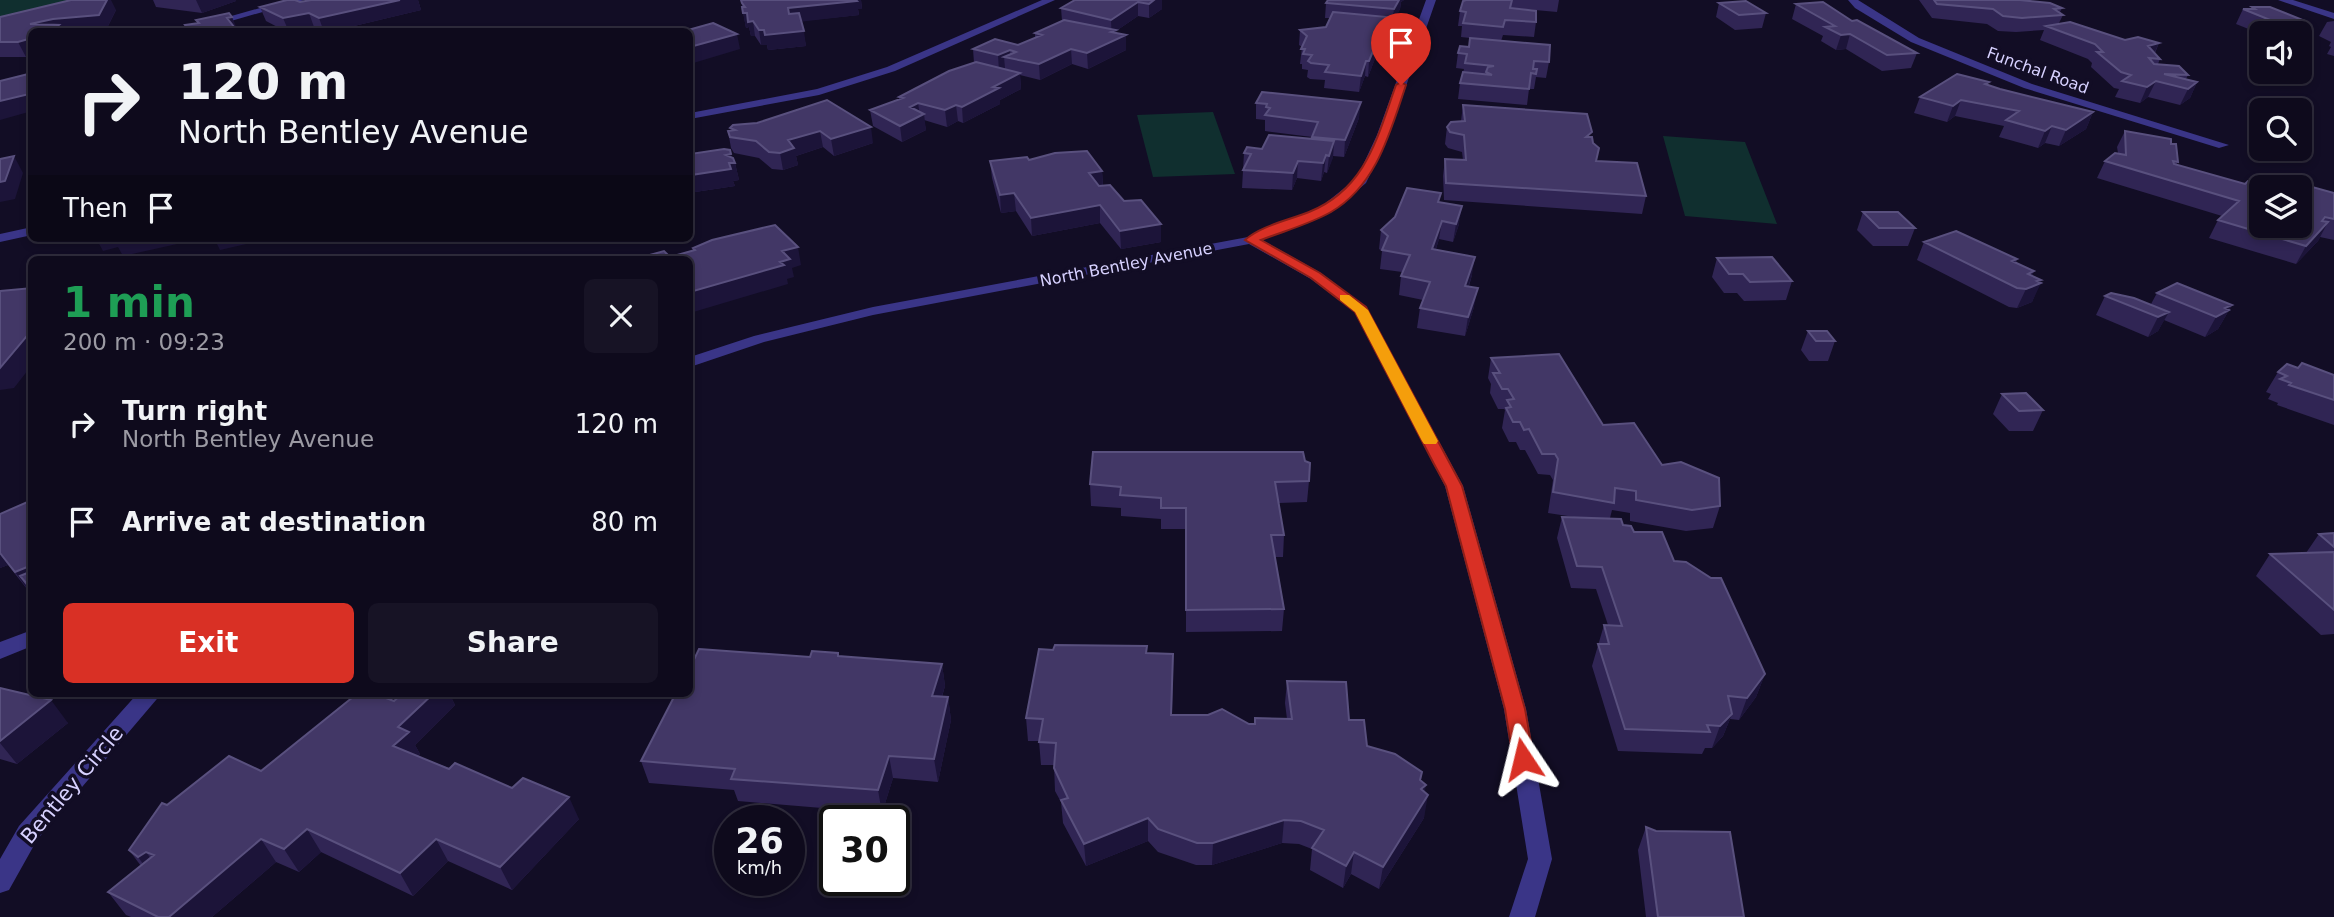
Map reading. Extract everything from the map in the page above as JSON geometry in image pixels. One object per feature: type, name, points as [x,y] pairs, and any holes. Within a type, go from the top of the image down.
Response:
[{"type":"street","points":[[195,28],[299,0]]},
{"type":"street","points":[[693,115],[819,92],[891,69],[1050,0]]},
{"type":"street","name":"North Bentley Avenue","points":[[693,361],[759,339],[873,311],[1251,240],[1327,209],[1362,180],[1383,135],[1431,0]]},
{"type":"street","name":"Funchal Road","points":[[1853,0],[1858,6],[1915,40],[2028,86],[2223,145]]},
{"type":"street","points":[[2283,0],[2334,16]]},
{"type":"street","points":[[0,238],[28,232]]},
{"type":"street","points":[[1251,240],[1316,276],[1361,310],[1454,486],[1515,709],[1540,859],[1522,917]]},
{"type":"street","points":[[0,652],[28,640]]},
{"type":"street","name":"Bentley Circle","points":[[0,882],[28,832],[146,697]]},
{"type":"green space","points":[[0,0],[84,0],[0,17]]},
{"type":"green space","points":[[1213,112],[1235,174],[1153,177],[1137,115]]},
{"type":"green space","points":[[1663,136],[1745,142],[1777,224],[1685,216]]},
{"type":"building","points":[[71,0],[107,0],[99,15],[30,24],[59,25],[56,28],[28,28],[28,39],[18,42],[0,42],[0,17]]},
{"type":"building","points":[[287,0],[400,0],[319,18],[309,13],[283,18],[260,7]]},
{"type":"building","points":[[741,0],[857,1],[788,8],[789,14],[799,13],[804,31],[765,35],[764,30],[759,30],[753,21],[748,22]]},
{"type":"building","points":[[1075,0],[1154,0],[1149,4],[1138,2],[1111,20],[1061,8]]},
{"type":"building","points":[[1328,0],[1399,0],[1394,9],[1326,3]]},
{"type":"building","points":[[1512,0],[1510,8],[1536,11],[1536,22],[1505,20],[1503,27],[1463,23],[1466,12],[1460,11],[1463,1]]},
{"type":"building","points":[[1934,0],[2020,0],[2050,3],[2062,8],[2054,9],[2063,15],[2022,18],[2003,16],[1993,9],[1937,4]]},
{"type":"building","points":[[1746,1],[1766,13],[1739,15],[1719,3]]},
{"type":"building","points":[[1823,2],[1852,21],[1857,20],[1917,53],[1887,55],[1850,34],[1841,35],[1825,27],[1835,26],[1796,4]]},
{"type":"building","points":[[2252,7],[2270,7],[2305,21],[2273,21],[2243,9],[2255,9]]},
{"type":"building","points":[[1333,12],[1387,17],[1361,76],[1325,72],[1329,65],[1311,63],[1308,61],[1312,55],[1303,54],[1305,49],[1301,49],[1307,36],[1300,30],[1326,27]]},
{"type":"building","points":[[229,13],[232,17],[227,18],[235,28],[188,28],[185,25],[199,23],[196,20]]},
{"type":"building","points":[[1064,20],[1116,30],[1111,32],[1126,35],[1087,53],[1071,49],[1039,64],[1004,57],[1016,52],[1010,50],[998,55],[973,49],[995,39],[1018,45],[1042,35],[1035,33]]},
{"type":"building","points":[[2070,22],[2125,40],[2138,37],[2159,43],[2148,46],[2160,59],[2149,58],[2154,64],[2179,66],[2188,75],[2164,74],[2197,82],[2188,89],[2156,81],[2147,87],[2122,81],[2131,75],[2121,72],[2097,52],[2103,52],[2095,44],[2046,26]]},
{"type":"building","points":[[713,23],[737,34],[693,46],[693,29]]},
{"type":"building","points":[[1470,38],[1550,45],[1549,62],[1534,61],[1533,69],[1537,69],[1536,74],[1531,73],[1529,89],[1460,83],[1463,72],[1492,75],[1486,72],[1488,67],[1494,66],[1465,63],[1467,54],[1458,53],[1460,46],[1469,47]]},
{"type":"building","points":[[976,62],[1020,73],[993,87],[999,88],[962,107],[956,105],[945,110],[918,103],[910,107],[924,114],[900,126],[870,110],[903,98],[899,97],[949,71]]},
{"type":"building","points":[[28,74],[28,94],[0,101],[0,81]]},
{"type":"building","points":[[1957,74],[1989,82],[1985,84],[2000,89],[2093,112],[2066,130],[2052,126],[2045,131],[2006,120],[2019,111],[1961,100],[1953,106],[1920,97]]},
{"type":"building","points":[[1262,92],[1361,102],[1345,140],[1312,137],[1318,122],[1265,115],[1270,108],[1266,107],[1267,104],[1256,103]]},
{"type":"building","points":[[827,100],[871,127],[831,139],[820,131],[788,140],[794,148],[780,153],[769,152],[756,141],[730,137],[728,131],[735,130],[730,128],[733,125],[757,123]]},
{"type":"building","points":[[1463,105],[1587,114],[1592,132],[1586,137],[1592,137],[1593,143],[1599,148],[1596,161],[1637,163],[1646,196],[1446,183],[1445,159],[1466,160],[1464,135],[1450,132],[1447,127],[1451,122],[1465,121]]},
{"type":"building","points":[[2125,131],[2171,139],[2171,144],[2176,144],[2178,162],[2173,161],[2174,164],[2245,184],[2249,181],[2249,229],[2218,220],[2239,201],[2105,161],[2115,153],[2126,155]]},
{"type":"building","points":[[1269,135],[1334,141],[1329,156],[1326,155],[1323,163],[1298,161],[1293,173],[1243,170],[1251,154],[1244,153],[1247,147],[1262,149]]},
{"type":"building","points":[[730,150],[731,154],[726,155],[733,158],[735,163],[729,163],[731,169],[693,175],[693,154]]},
{"type":"building","points":[[1087,151],[1102,171],[1089,173],[1099,186],[1110,185],[1124,201],[1141,200],[1161,224],[1120,231],[1100,205],[1031,218],[1014,193],[1000,195],[990,161],[1027,157],[1029,160],[1055,153]]},
{"type":"building","points":[[14,156],[5,181],[0,182],[0,159]]},
{"type":"building","points":[[2312,187],[2334,193],[2334,219],[2325,217],[2322,221],[2328,222],[2306,246],[2279,238],[2312,238]]},
{"type":"building","points":[[1407,188],[1441,193],[1438,202],[1462,206],[1456,224],[1442,221],[1432,249],[1475,257],[1465,286],[1478,288],[1468,317],[1420,308],[1430,282],[1401,276],[1410,255],[1382,250],[1388,236],[1381,230],[1395,217]]},
{"type":"building","points":[[1863,212],[1898,212],[1915,228],[1879,228]]},
{"type":"building","points":[[775,225],[798,247],[782,251],[790,259],[780,262],[784,265],[693,291],[693,256],[674,256],[695,250],[693,248],[712,240]]},
{"type":"building","points":[[1956,231],[2017,259],[2012,261],[2034,271],[2028,274],[2041,280],[2037,281],[2041,283],[2026,289],[2017,288],[1924,242]]},
{"type":"building","points":[[664,251],[669,256],[646,256]]},
{"type":"building","points":[[1772,257],[1792,281],[1750,282],[1743,274],[1729,274],[1717,258]]},
{"type":"building","points":[[2177,283],[2232,305],[2225,308],[2229,310],[2216,317],[2157,293]]},
{"type":"building","points":[[28,288],[28,335],[0,368],[0,291]]},
{"type":"building","points":[[2111,293],[2134,298],[2169,312],[2158,317],[2105,296]]},
{"type":"building","points":[[1808,331],[1827,331],[1835,341],[1816,341]]},
{"type":"building","points":[[1559,354],[1603,425],[1634,423],[1662,465],[1681,462],[1719,478],[1720,506],[1692,510],[1636,500],[1636,491],[1615,488],[1614,503],[1553,492],[1558,459],[1555,454],[1542,454],[1529,429],[1524,430],[1520,422],[1513,422],[1506,408],[1511,407],[1507,400],[1514,399],[1508,389],[1502,389],[1493,373],[1500,373],[1491,358]]},
{"type":"building","points":[[2302,363],[2334,375],[2334,400],[2289,385],[2291,383],[2280,379],[2287,376],[2278,372],[2287,364],[2298,368]]},
{"type":"building","points":[[2026,393],[2043,410],[2019,411],[2002,394]]},
{"type":"building","points":[[1093,452],[1303,452],[1305,461],[1310,463],[1309,481],[1275,482],[1284,535],[1271,535],[1284,609],[1186,610],[1186,508],[1161,508],[1161,498],[1120,495],[1121,487],[1090,484]]},
{"type":"building","points":[[28,502],[28,567],[15,572],[0,553],[0,514]]},
{"type":"building","points":[[1562,517],[1621,519],[1623,525],[1631,526],[1634,532],[1662,532],[1674,561],[1686,562],[1711,578],[1721,578],[1765,674],[1747,698],[1728,696],[1732,714],[1720,726],[1707,725],[1710,732],[1625,729],[1598,644],[1609,644],[1604,625],[1622,626],[1602,567],[1577,566]]},
{"type":"building","points":[[2334,533],[2334,547],[2319,534]]},
{"type":"building","points":[[2334,552],[2334,610],[2270,554]]},
{"type":"building","points":[[28,573],[28,582],[26,583],[20,576]]},
{"type":"building","points":[[1055,645],[1147,646],[1146,653],[1173,654],[1171,715],[1208,715],[1222,709],[1249,724],[1255,724],[1255,718],[1292,719],[1287,681],[1346,682],[1349,720],[1364,720],[1367,746],[1395,754],[1422,772],[1420,780],[1426,785],[1421,789],[1428,795],[1383,867],[1354,852],[1346,866],[1312,848],[1324,830],[1301,821],[1284,820],[1213,843],[1197,843],[1158,829],[1148,818],[1084,844],[1061,800],[1068,798],[1054,768],[1056,743],[1039,742],[1043,719],[1026,718],[1039,649],[1053,650]]},
{"type":"building","points":[[699,649],[810,657],[812,651],[838,653],[838,656],[942,664],[932,696],[948,697],[934,759],[889,756],[878,790],[731,779],[735,769],[641,761],[674,697],[693,697],[693,662]]},
{"type":"building","points":[[0,688],[28,695],[28,697],[51,700],[0,741]]},
{"type":"building","points":[[353,697],[384,697],[394,701],[398,697],[430,697],[398,727],[409,732],[393,746],[449,769],[455,763],[512,788],[523,778],[569,797],[500,867],[436,839],[400,873],[307,829],[284,849],[261,839],[169,917],[158,917],[108,892],[154,855],[146,852],[138,857],[129,850],[162,803],[167,805],[229,756],[261,771]]},
{"type":"building","points":[[1646,827],[1656,831],[1730,832],[1744,917],[1658,917]]},
{"type":"slow traffic","points":[[1344,297],[1361,310],[1430,441]]},
{"type":"route","points":[[1401,85],[1383,135],[1362,180],[1327,209],[1251,240],[1316,276],[1361,310],[1454,486],[1515,709],[1523,759]]}]
